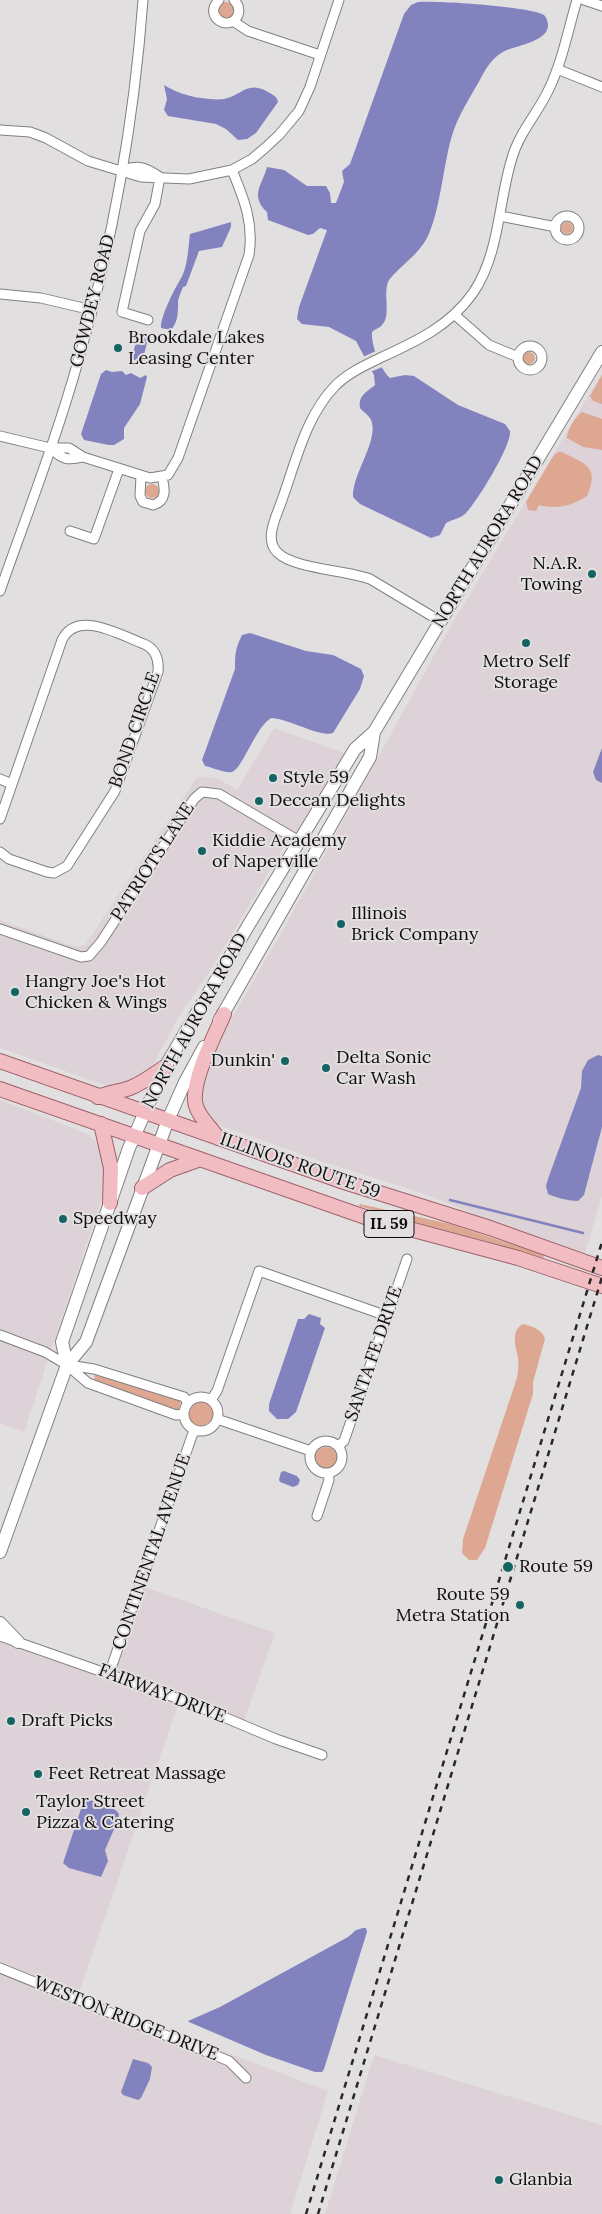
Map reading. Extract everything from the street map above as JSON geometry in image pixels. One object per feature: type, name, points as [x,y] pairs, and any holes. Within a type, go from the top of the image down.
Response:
[{"type":"main road","name":"NORTH AURORA ROAD","points":[[67,1365],[62,1342],[134,1135],[165,1067],[356,749],[374,732],[602,352]]},
{"type":"main road","name":"NORTH AURORA ROAD","points":[[0,1552],[67,1365],[86,1342],[168,1120],[190,1072],[370,757],[374,732]]},
{"type":"main road","points":[[218,1138],[198,1110],[194,1095],[196,1082],[224,1014]]},
{"type":"main road","name":"ILLINOIS ROUTE 59","points":[[0,1061],[338,1180],[490,1228],[602,1268]]},
{"type":"main road","points":[[98,1096],[112,1090],[123,1090],[133,1087],[165,1067]]},
{"type":"main road","name":"ILLINOIS ROUTE 59","points":[[0,1089],[365,1217],[518,1258],[602,1286]]},
{"type":"main road","points":[[101,1124],[111,1168],[110,1203]]},
{"type":"main road","points":[[142,1188],[170,1170],[198,1160]]},
{"type":"main road","points":[[0,1623],[18,1642]]},
{"type":"street","name":"GOWDEY ROAD","points":[[0,591],[72,385],[104,264],[123,170],[137,71],[143,0]]},
{"type":"street","points":[[219,0],[214,10],[216,18],[224,22],[233,21],[248,31],[320,55]]},
{"type":"street","points":[[233,21],[239,9],[234,0]]},
{"type":"street","points":[[332,0],[332,19]]},
{"type":"street","points":[[0,130],[30,132],[46,138],[88,161],[141,177],[202,178],[232,170],[252,158],[290,123],[306,98],[339,0]]},
{"type":"street","points":[[440,621],[370,579],[290,560],[278,554],[272,544],[274,522],[311,419],[335,386],[359,368],[427,335],[456,315],[472,294],[486,270],[500,216],[508,173],[517,143],[546,94],[557,70],[577,0]]},
{"type":"street","points":[[584,0],[602,6]]},
{"type":"street","points":[[557,70],[602,87]]},
{"type":"street","points":[[0,436],[50,448],[61,458],[74,459],[83,457],[141,476],[162,477],[172,470],[178,458],[249,255],[251,223],[245,200],[232,170]]},
{"type":"street","points":[[148,320],[122,312],[140,231],[155,204],[160,177]]},
{"type":"street","points":[[500,216],[556,227]]},
{"type":"street","points":[[0,294],[41,298],[92,310]]},
{"type":"street","points":[[456,315],[489,345],[518,357]]},
{"type":"street","points":[[70,531],[94,539],[119,469]]},
{"type":"street","points":[[141,476],[140,496],[143,502],[153,505],[162,500],[164,496],[162,477]]},
{"type":"street","name":"BOND CIRCLE","points":[[0,819],[62,640],[68,631],[80,625],[92,625],[151,648],[158,658],[158,672],[119,780],[110,800],[67,866],[54,873],[47,872],[9,859],[0,852]]},
{"type":"street","points":[[0,779],[12,784]]},
{"type":"street","name":"PATRIOTS LANE","points":[[0,929],[86,958],[95,951],[194,799],[202,792],[219,794],[299,841]]},
{"type":"street","name":"SANTA FE DRIVE","points":[[338,1446],[344,1441],[407,1259]]},
{"type":"street","points":[[210,1400],[217,1391],[259,1271],[387,1316]]},
{"type":"street","points":[[0,1335],[44,1352],[67,1365],[88,1383],[176,1415],[184,1414]]},
{"type":"street","points":[[67,1365],[94,1368],[184,1397],[188,1403]]},
{"type":"street","points":[[201,1396],[210,1400],[217,1408],[217,1419],[209,1429],[194,1430],[187,1424],[184,1414],[188,1403],[201,1396]]},
{"type":"street","points":[[217,1419],[311,1451]]},
{"type":"street","name":"CONTINENTAL AVENUE","points":[[109,1674],[194,1430]]},
{"type":"street","points":[[323,1441],[329,1441],[338,1446],[342,1461],[337,1469],[328,1473],[317,1471],[313,1467],[310,1457],[314,1447],[323,1441]]},
{"type":"street","points":[[317,1516],[329,1480],[328,1473]]},
{"type":"street","name":"FAIRWAY DRIVE","points":[[0,1636],[188,1702],[322,1755]]},
{"type":"street","name":"WESTON RIDGE DRIVE","points":[[0,1968],[230,2061],[246,2078]]},
{"type":"shaded area","points":[[226,2],[234,10],[226,18],[218,10]]},
{"type":"shaded area","points":[[565,222],[569,222],[573,228],[569,234],[565,234],[561,230],[561,226]]},
{"type":"shaded area","points":[[527,352],[531,352],[535,358],[531,364],[527,364],[523,360],[523,356]]},
{"type":"shaded area","points":[[602,373],[602,1196],[585,1253],[494,1222],[419,1192],[329,1164],[216,1124],[204,1113],[200,1104],[201,1079],[215,1047],[284,928],[442,641]]},
{"type":"shaded area","points":[[602,375],[602,404],[593,401],[590,396]]},
{"type":"shaded area","points":[[582,412],[602,419],[602,450],[583,447],[567,438],[572,424]]},
{"type":"shaded area","points":[[562,452],[588,467],[592,478],[587,496],[564,506],[539,505],[536,511],[528,510],[526,502],[554,455]]},
{"type":"shaded area","points":[[149,484],[155,484],[159,491],[155,498],[149,498],[145,494],[145,488]]},
{"type":"shaded area","points":[[274,728],[347,754],[302,825],[284,847],[207,976],[181,1013],[149,1072],[143,1077],[115,1086],[108,1086],[0,1048],[0,920],[76,947],[85,945],[197,777],[217,778],[237,790]]},
{"type":"shaded area","points":[[0,1100],[88,1134],[105,1151],[105,1189],[24,1432],[0,1423]]},
{"type":"shaded area","points":[[360,1204],[450,1224],[544,1255],[543,1258],[382,1213],[359,1206]]},
{"type":"shaded area","points":[[523,1324],[540,1331],[545,1339],[533,1382],[533,1394],[485,1548],[477,1560],[469,1560],[462,1553],[463,1539],[517,1378],[518,1358],[515,1335],[516,1331]]},
{"type":"shaded area","points":[[95,1375],[144,1388],[181,1401],[178,1412],[94,1380]]},
{"type":"shaded area","points":[[200,1400],[209,1404],[213,1413],[209,1422],[200,1426],[191,1422],[187,1413],[191,1404]]},
{"type":"shaded area","points":[[326,1447],[336,1454],[337,1458],[330,1468],[326,1469],[316,1462],[315,1458],[322,1448]]},
{"type":"shaded area","points":[[139,1585],[275,1633],[243,1724],[180,1699],[78,1996],[328,2091],[290,2214],[0,2214],[0,1640],[105,1676]]},
{"type":"shaded area","points":[[374,2055],[602,2125],[602,2214],[325,2214]]},
{"type":"water","points":[[418,2],[463,3],[525,10],[545,16],[548,24],[546,31],[541,37],[503,52],[489,64],[483,74],[454,130],[435,216],[427,238],[424,244],[389,280],[386,291],[387,310],[385,321],[372,332],[377,356],[390,378],[405,375],[414,376],[458,405],[505,424],[510,431],[506,448],[500,460],[471,507],[461,517],[446,523],[440,535],[431,538],[360,504],[353,497],[356,479],[373,431],[369,416],[360,408],[360,400],[375,385],[374,375],[356,341],[329,327],[302,324],[297,319],[299,307],[327,230],[320,228],[313,234],[308,235],[268,220],[267,212],[262,206],[258,195],[267,167],[284,170],[307,186],[326,186],[330,193],[331,203],[336,203],[344,182],[342,171],[350,164],[404,14],[411,5]]},
{"type":"water","points":[[164,85],[185,94],[217,99],[230,97],[249,88],[261,89],[277,98],[278,102],[256,133],[247,139],[238,140],[226,129],[216,124],[168,116],[164,110],[167,99]]},
{"type":"water","points":[[231,222],[231,227],[222,247],[199,251],[186,286],[183,287],[179,297],[175,324],[171,330],[161,328],[165,310],[185,269],[190,234]]},
{"type":"water","points":[[138,336],[148,339],[142,362],[131,359]]},
{"type":"water","points":[[106,370],[112,372],[122,371],[126,375],[131,373],[140,378],[146,375],[147,377],[140,404],[124,428],[124,439],[114,445],[84,440],[81,434],[101,374]]},
{"type":"water","points":[[250,633],[306,651],[333,655],[361,669],[364,676],[360,689],[333,733],[320,733],[286,721],[271,718],[260,730],[236,769],[232,772],[227,772],[205,766],[202,760],[235,669],[235,656],[238,644],[242,635]]},
{"type":"water","points":[[602,748],[602,783],[596,780],[593,772]]},
{"type":"water","points":[[598,1055],[602,1056],[602,1127],[584,1195],[578,1201],[563,1199],[548,1194],[546,1186],[581,1088],[582,1071],[588,1060]]},
{"type":"water","points":[[309,1314],[321,1318],[320,1324],[325,1328],[296,1412],[288,1419],[277,1419],[269,1411],[269,1404],[298,1319],[304,1319]]},
{"type":"water","points":[[284,1471],[297,1476],[300,1480],[298,1485],[293,1487],[280,1482],[281,1472]]},
{"type":"water","points":[[84,1800],[113,1808],[119,1814],[105,1850],[108,1861],[101,1877],[69,1868],[63,1863]]},
{"type":"water","points":[[366,1928],[367,1932],[322,2072],[315,2072],[266,2055],[188,2021],[220,2007],[348,1937],[356,1930]]},
{"type":"water","points":[[133,2059],[148,2063],[152,2067],[150,2079],[141,2098],[138,2100],[123,2095],[121,2092]]},
{"type":"pier","points":[[378,350],[385,366],[370,372],[363,357]]},
{"type":"waterway","points":[[450,1200],[583,1233]]},
{"type":"railway","points":[[306,2214],[602,1242]]},
{"type":"railway","points":[[318,2214],[602,1277]]},
{"type":"place","name":"Brookdale Lakes Leasing Center","points":[[118,348]]},
{"type":"place","name":"N.A.R. Towing","points":[[592,574]]},
{"type":"place","name":"Metro Self Storage","points":[[526,643]]},
{"type":"place","name":"Style 59","points":[[273,778]]},
{"type":"place","name":"Deccan Delights","points":[[259,801]]},
{"type":"place","name":"Kiddie Academy of Naperville","points":[[202,851]]},
{"type":"place","name":"Illinois Brick Company","points":[[341,924]]},
{"type":"place","name":"Hangry Joe's Hot Chicken & Wings","points":[[15,992]]},
{"type":"place","name":"Dunkin'","points":[[285,1061]]},
{"type":"place","name":"Delta Sonic Car Wash","points":[[326,1068]]},
{"type":"place","name":"Speedway","points":[[63,1219]]},
{"type":"place","name":"Route 59","points":[[508,1567]]},
{"type":"place","name":"Route 59 Metra Station","points":[[520,1605]]},
{"type":"place","name":"Draft Picks","points":[[11,1721]]},
{"type":"place","name":"Feet Retreat Massage","points":[[38,1774]]},
{"type":"place","name":"Taylor Street Pizza & Catering","points":[[26,1812]]},
{"type":"place","name":"Glanbia","points":[[499,2180]]}]
